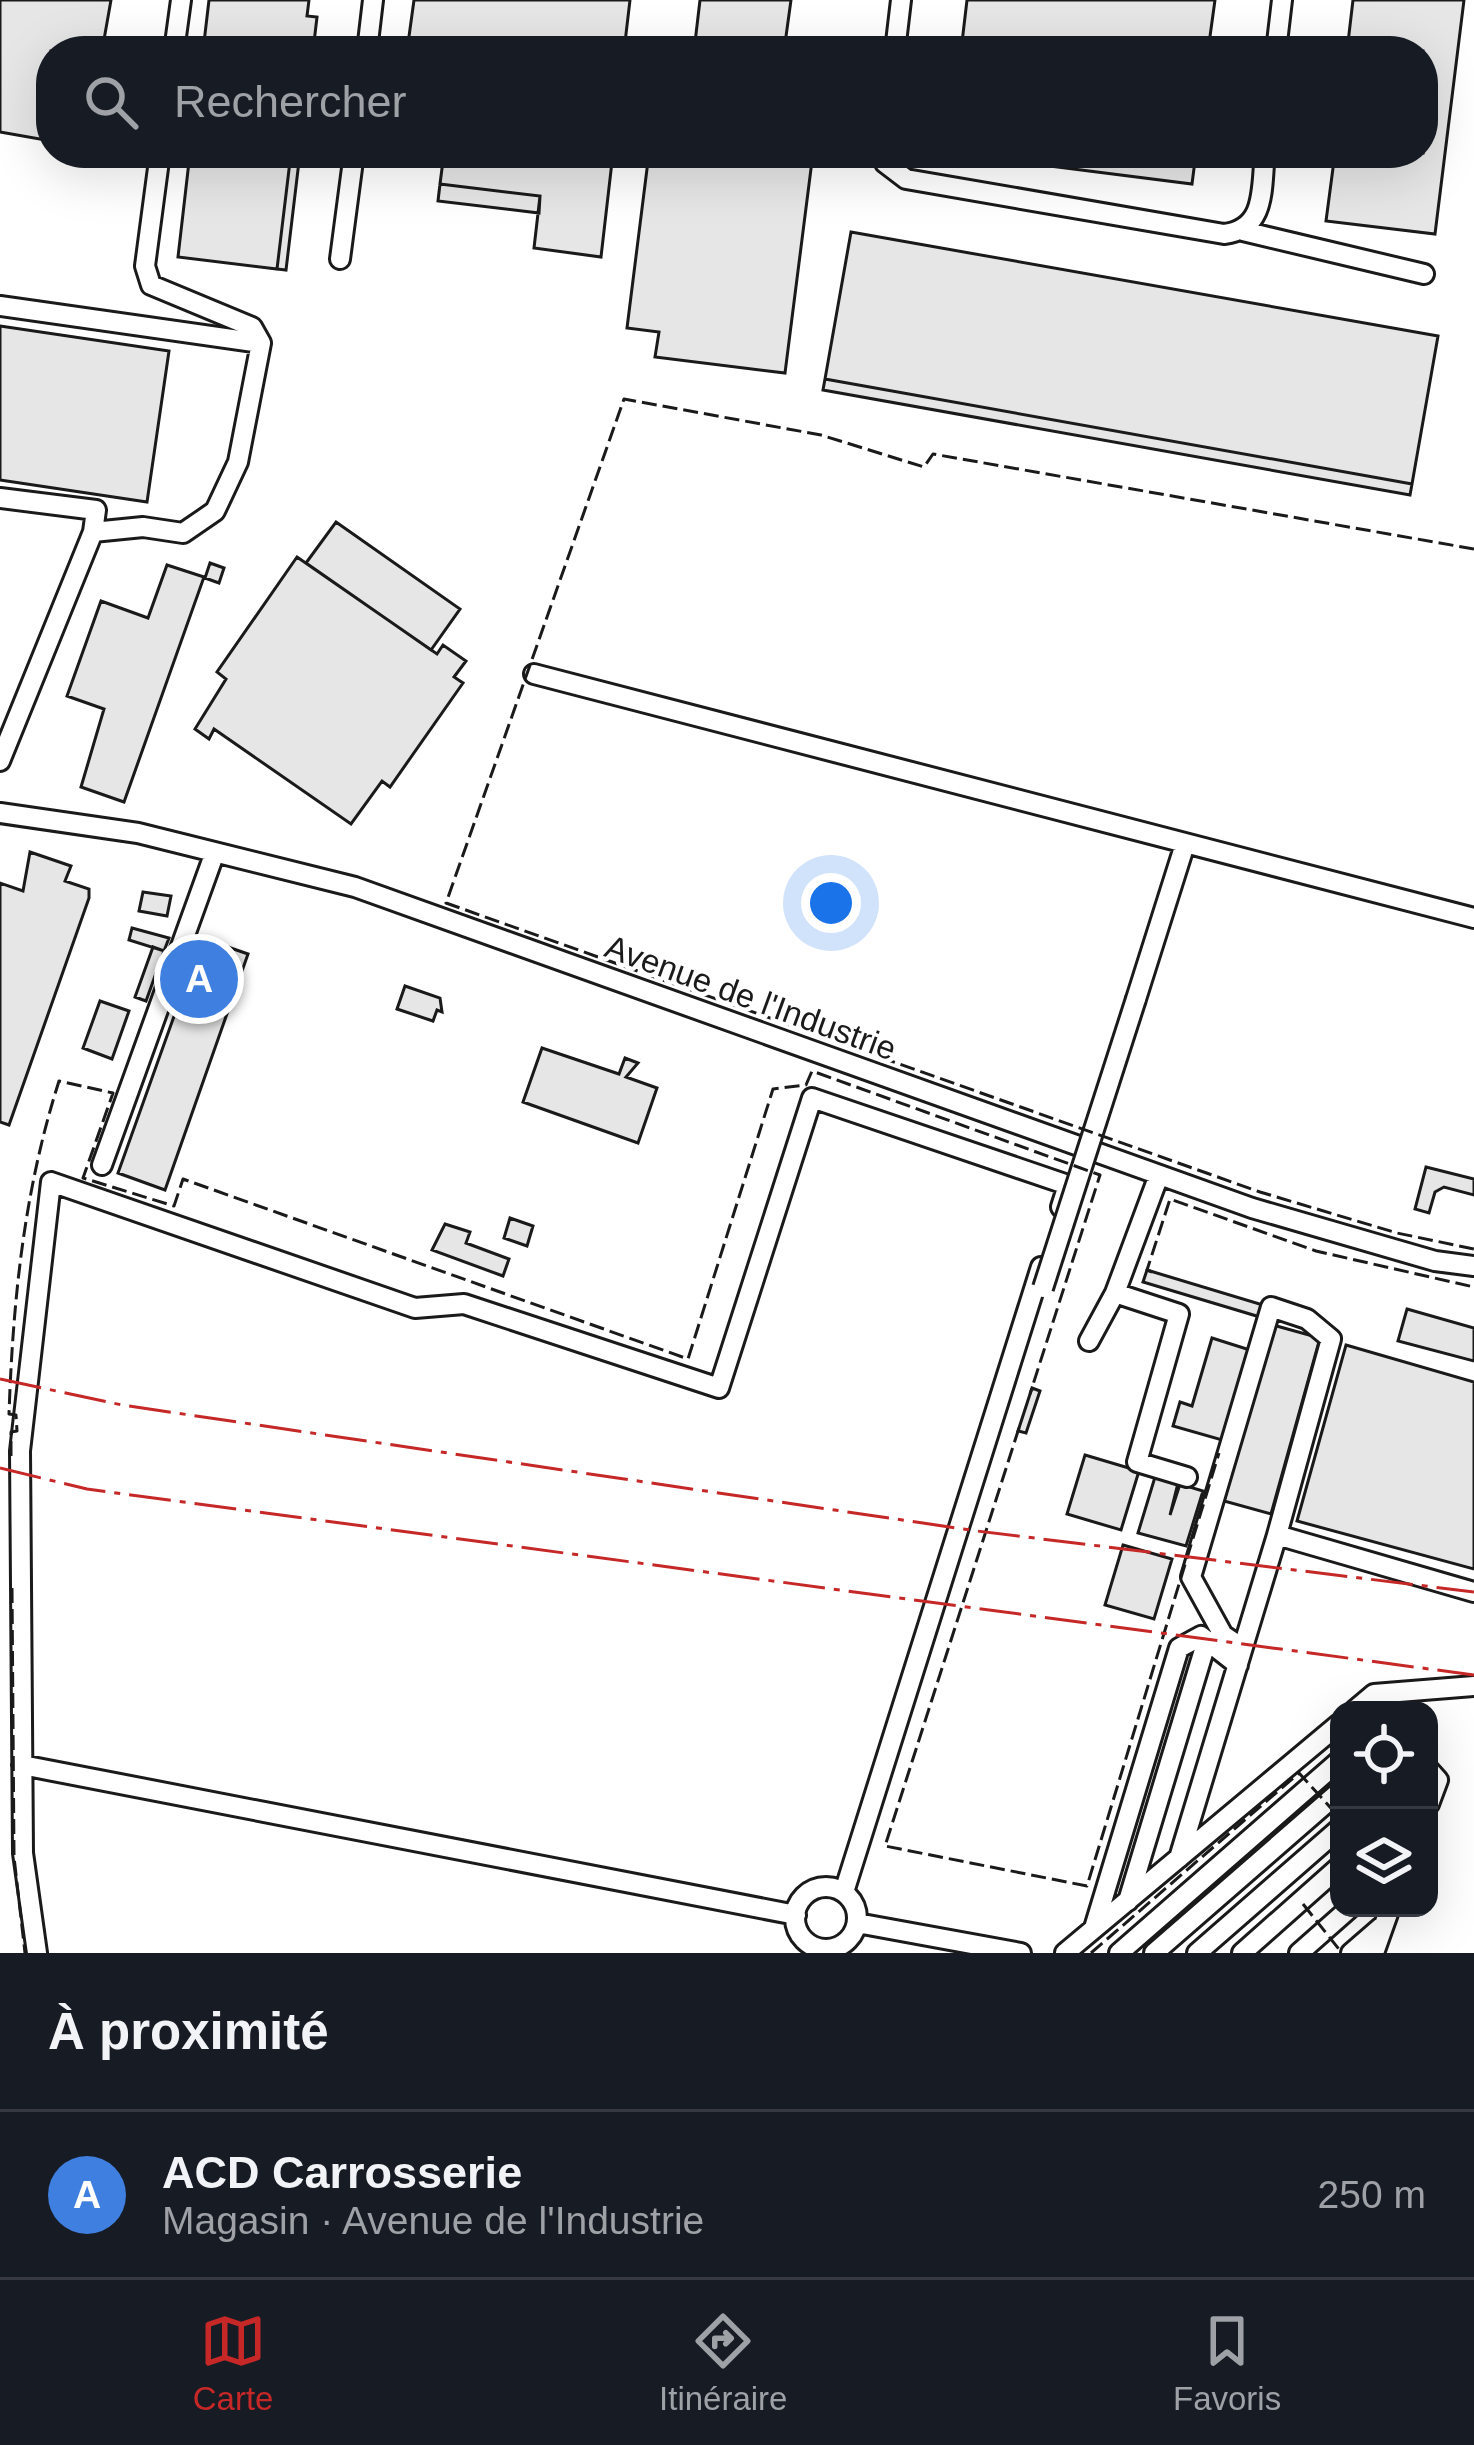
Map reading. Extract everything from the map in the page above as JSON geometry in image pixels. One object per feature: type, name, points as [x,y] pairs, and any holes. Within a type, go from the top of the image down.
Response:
[{"type":"street","points":[[176,36],[181,0]]},
{"type":"street","points":[[369,36],[373,0]]},
{"type":"street","points":[[897,36],[901,0]]},
{"type":"street","points":[[1278,36],[1282,0]]},
{"type":"street","points":[[93,532],[143,527],[183,532],[215,511],[238,463],[261,343],[252,327],[152,285],[145,266],[158,168]]},
{"type":"street","points":[[340,260],[352,168]]},
{"type":"street","points":[[891,168],[906,179],[1224,234],[1243,231],[1424,274]]},
{"type":"street","points":[[1243,231],[1258,213],[1263,168]]},
{"type":"street","points":[[0,306],[261,343]]},
{"type":"street","points":[[0,498],[96,510],[93,532],[0,761]]},
{"type":"street","points":[[534,674],[1474,919]]},
{"type":"street","name":"Avenue de l'Industrie","points":[[0,813],[138,833],[355,887],[1160,1175],[1366,1241],[1474,1266]]},
{"type":"street","points":[[1019,1338],[1027,1336],[1186,844]]},
{"type":"street","points":[[102,1166],[215,852]]},
{"type":"street","points":[[37,1953],[23,1853],[20,1451],[51,1182],[416,1308],[464,1304],[718,1388],[812,1098],[1067,1185],[844,1892]]},
{"type":"street","points":[[1089,1341],[1115,1293],[1160,1175]]},
{"type":"street","points":[[1115,1293],[1179,1314],[1137,1462],[1187,1477]]},
{"type":"street","points":[[1179,1858],[1240,1657],[1277,1535],[1331,1339],[1307,1319],[1271,1307],[1191,1577],[1240,1657]]},
{"type":"street","points":[[1277,1535],[1474,1592]]},
{"type":"street","points":[[1094,1928],[1179,1648],[1201,1636],[1240,1657]]},
{"type":"street","points":[[1128,1900],[1207,1640]]},
{"type":"street","points":[[1370,1701],[1374,1694],[1474,1686]]},
{"type":"street","points":[[1065,1953],[1330,1732]]},
{"type":"street","points":[[22,1765],[796,1915]]},
{"type":"street","points":[[1119,1953],[1330,1769]]},
{"type":"street","points":[[1154,1953],[1330,1800]]},
{"type":"street","points":[[1197,1953],[1330,1837]]},
{"type":"street","points":[[1242,1953],[1330,1876]]},
{"type":"street","points":[[827,1887],[844,1892],[855,1906],[857,1923],[850,1939],[835,1949],[804,1946],[796,1915],[810,1892],[827,1887]]},
{"type":"street","points":[[1299,1953],[1340,1917]]},
{"type":"street","points":[[1351,1953],[1386,1917]]},
{"type":"street","points":[[1374,1953],[1387,1917]]},
{"type":"street","points":[[857,1923],[1021,1953]]},
{"type":"building","points":[[0,0],[111,0],[105,36],[36,36],[36,138],[0,132]]},
{"type":"building","points":[[209,0],[309,0],[307,16],[317,17],[315,36],[205,36]]},
{"type":"building","points":[[414,0],[630,0],[626,36],[409,36]]},
{"type":"building","points":[[700,0],[791,0],[786,36],[696,36]]},
{"type":"building","points":[[967,0],[1215,0],[1210,36],[963,36]]},
{"type":"building","points":[[1353,0],[1464,0],[1435,234],[1326,221],[1333,168],[1438,168],[1438,36],[1349,36]]},
{"type":"building","points":[[188,168],[289,168],[277,269],[178,257]]},
{"type":"building","points":[[289,168],[298,168],[286,270],[277,269]]},
{"type":"building","points":[[442,168],[611,168],[601,257],[534,248],[540,196],[440,184]]},
{"type":"building","points":[[647,168],[811,168],[785,373],[655,357],[659,332],[627,328]]},
{"type":"building","points":[[1066,168],[1194,168],[1192,184]]},
{"type":"building","points":[[440,184],[540,196],[539,213],[438,201]]},
{"type":"building","points":[[851,232],[1438,336],[1412,484],[825,379]]},
{"type":"building","points":[[0,326],[169,351],[147,502],[0,480]]},
{"type":"building","points":[[825,379],[1412,484],[1410,495],[823,390]]},
{"type":"building","points":[[336,522],[460,609],[431,650],[306,563]]},
{"type":"building","points":[[297,557],[437,654],[443,645],[466,661],[454,677],[463,683],[390,787],[382,781],[351,824],[214,729],[209,739],[195,729],[226,679],[217,672]]},
{"type":"building","points":[[210,563],[224,568],[219,583],[205,578]]},
{"type":"building","points":[[167,565],[204,577],[124,802],[81,787],[104,709],[67,696],[101,601],[148,618]]},
{"type":"building","points":[[30,852],[71,866],[65,881],[89,889],[89,898],[9,1125],[0,1122],[0,883],[23,891]]},
{"type":"building","points":[[143,892],[171,896],[167,916],[139,911]]},
{"type":"building","points":[[132,928],[169,938],[164,951],[129,940]]},
{"type":"building","points":[[202,938],[248,954],[165,1190],[118,1173]]},
{"type":"building","points":[[153,947],[164,951],[146,1001],[135,997]]},
{"type":"building","points":[[405,986],[440,998],[442,1012],[437,1010],[433,1021],[397,1009]]},
{"type":"building","points":[[100,1001],[129,1011],[112,1059],[83,1048]]},
{"type":"building","points":[[542,1048],[619,1074],[625,1058],[638,1063],[626,1077],[657,1088],[638,1143],[523,1102]]},
{"type":"building","points":[[1426,1167],[1474,1179],[1474,1195],[1444,1187],[1435,1192],[1429,1213],[1415,1209]]},
{"type":"building","points":[[510,1218],[533,1226],[527,1246],[504,1238]]},
{"type":"building","points":[[445,1224],[470,1232],[466,1243],[509,1259],[503,1276],[432,1250]]},
{"type":"building","points":[[1147,1270],[1263,1305],[1260,1317],[1143,1282]]},
{"type":"building","points":[[1407,1309],[1474,1328],[1474,1361],[1398,1341]]},
{"type":"building","points":[[1273,1325],[1320,1338],[1271,1514],[1224,1501]]},
{"type":"building","points":[[1212,1338],[1250,1350],[1222,1440],[1173,1426],[1180,1402],[1192,1406]]},
{"type":"building","points":[[1346,1345],[1474,1382],[1474,1569],[1297,1521]]},
{"type":"building","points":[[1032,1388],[1040,1391],[1026,1433],[1018,1431]]},
{"type":"building","points":[[1085,1455],[1139,1471],[1121,1530],[1067,1514]]},
{"type":"building","points":[[1155,1477],[1178,1483],[1170,1515],[1180,1484],[1203,1491],[1186,1546],[1138,1533]]},
{"type":"building","points":[[1123,1545],[1172,1559],[1154,1619],[1105,1605]]},
{"type":"fence","points":[[1474,549],[933,454],[924,467],[821,435],[624,399],[446,903],[1260,1192],[1397,1233],[1474,1249]]},
{"type":"fence","points":[[11,1456],[11,1432],[17,1431],[16,1415],[9,1414],[22,1246],[59,1081],[113,1093],[83,1178],[174,1206],[183,1179],[688,1359],[773,1089],[806,1085],[812,1071],[1100,1175],[1030,1394]]},
{"type":"fence","points":[[1152,1272],[1147,1270],[1170,1199],[1316,1251],[1474,1287]]},
{"type":"fence","points":[[1019,1428],[885,1846],[1087,1886],[1219,1453]]},
{"type":"fence","points":[[12,1588],[14,1857],[25,1953]]},
{"type":"fence","points":[[1091,1953],[1299,1773],[1332,1809]]},
{"type":"fence","points":[[1303,1904],[1342,1953]]},
{"type":"power","points":[[0,1379],[122,1405],[977,1531],[1474,1592]]},
{"type":"power","points":[[0,1468],[87,1489],[1474,1675]]},
{"type":"place","name":"ACD Carrosserie","points":[[199,979]]}]
